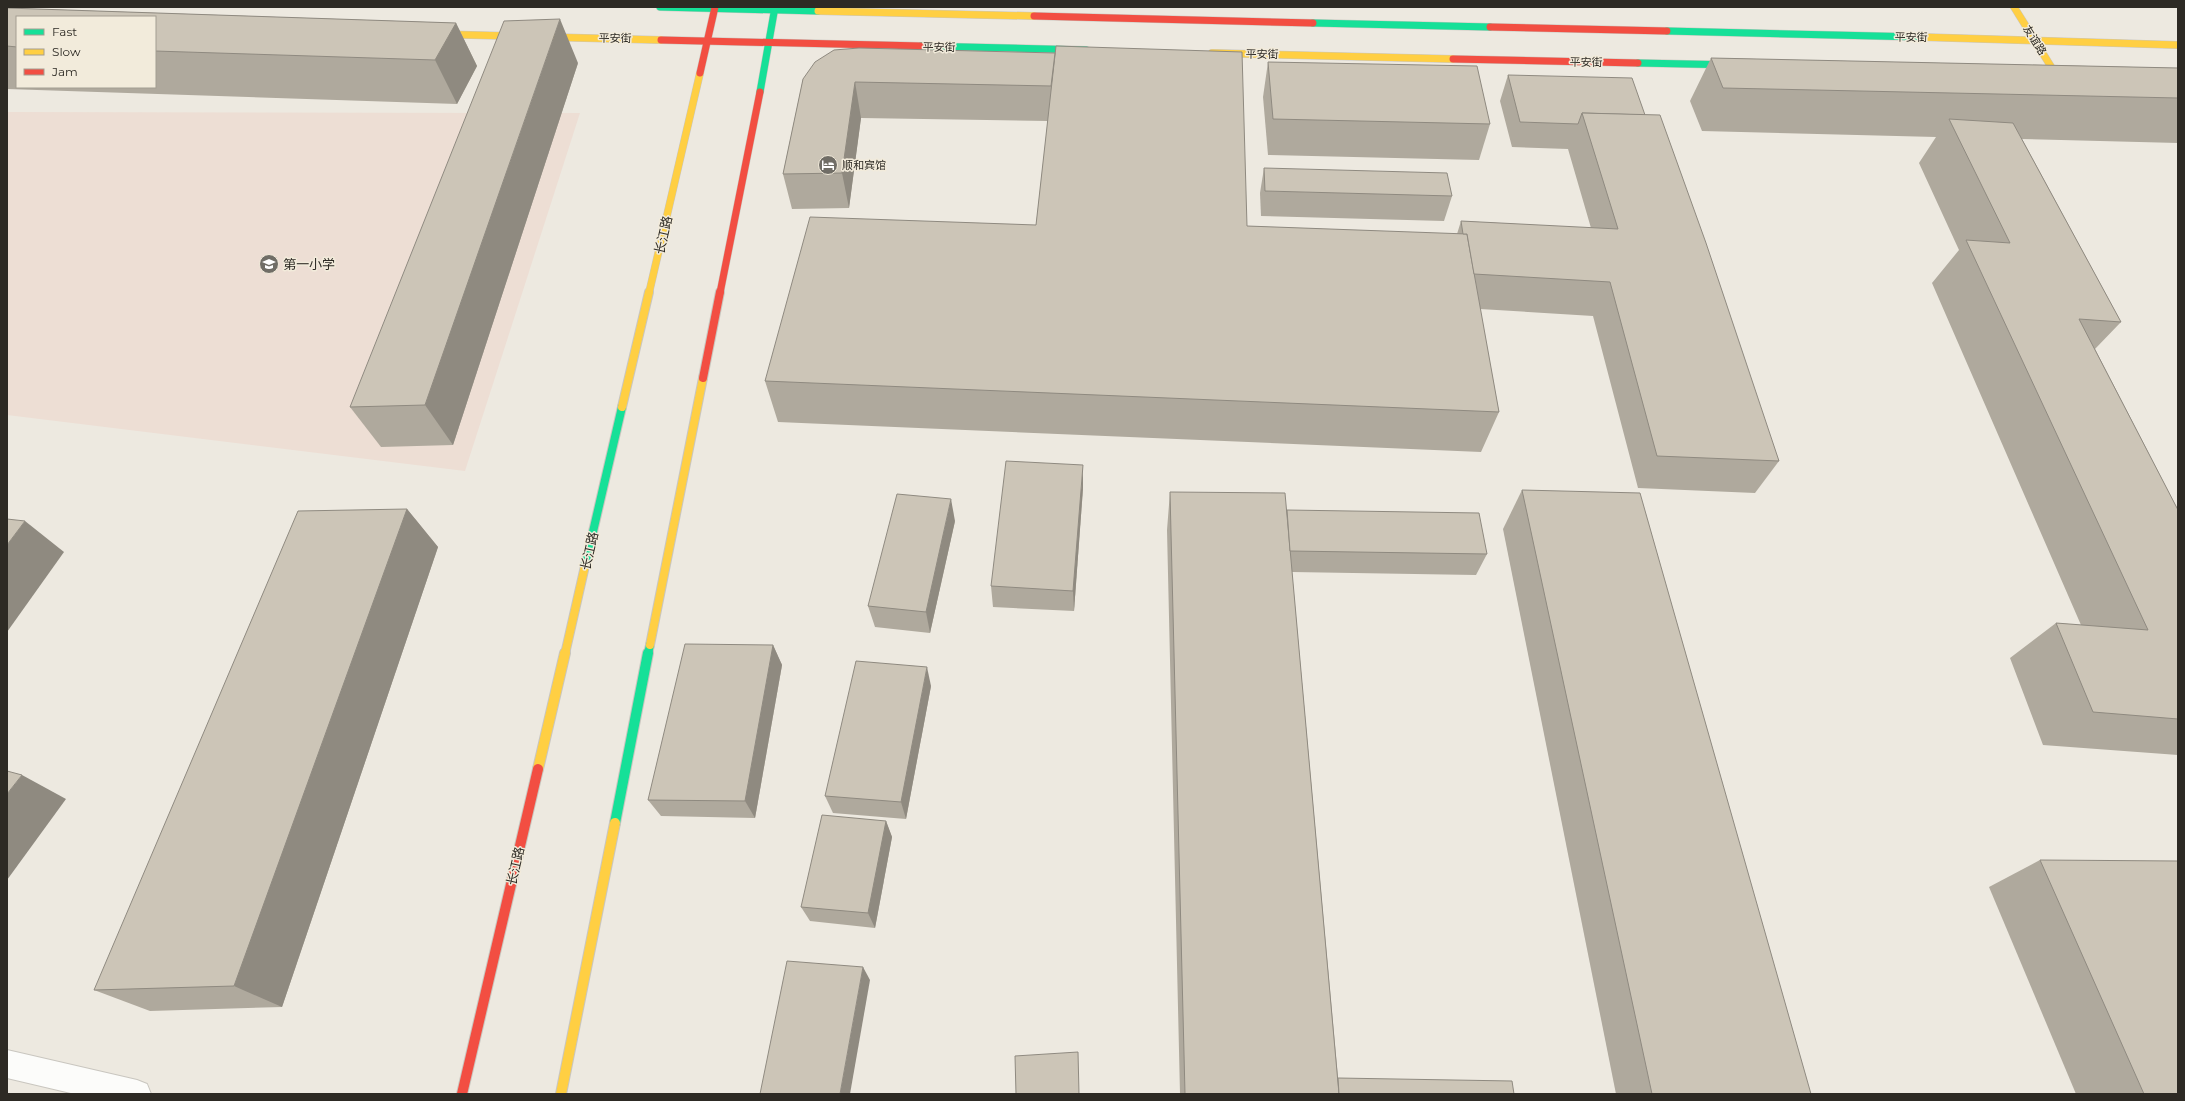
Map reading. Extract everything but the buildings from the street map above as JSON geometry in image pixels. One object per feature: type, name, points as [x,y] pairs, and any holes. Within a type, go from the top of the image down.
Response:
[{"type":"main road","name":"平安街","points":[[660,7],[775,8],[2036,40],[2178,45]]},
{"type":"main road","name":"友谊路","points":[[2014,7],[2036,40],[2055,73]]},
{"type":"main road","name":"长江路","points":[[462,1094],[715,8]]},
{"type":"main road","points":[[561,1094],[770,43],[775,8]]},
{"type":"main road","name":"平安街","points":[[424,34],[1097,50]]},
{"type":"main road","name":"平安街","points":[[1201,53],[1744,65]]},
{"type":"street","points":[[7,1064],[137,1094]]},
{"type":"shaded area","name":"第一小学","points":[[7,112],[580,113],[465,471],[7,415]]},
{"type":"traffic: fast","points":[[660,7],[818,11]]},
{"type":"traffic: fast","points":[[760,92],[775,7]]},
{"type":"traffic: fast","points":[[1313,23],[1490,27]]},
{"type":"traffic: fast","points":[[1667,31],[1920,37]]},
{"type":"traffic: fast","points":[[921,46],[1086,50]]},
{"type":"traffic: fast","points":[[1638,63],[1737,65]]},
{"type":"traffic: fast","points":[[585,566],[622,407]]},
{"type":"traffic: fast","points":[[615,823],[650,645]]},
{"type":"traffic: slow","points":[[2014,7],[2055,73]]},
{"type":"traffic: slow","points":[[818,11],[1034,16]]},
{"type":"traffic: slow","points":[[432,34],[661,40]]},
{"type":"traffic: slow","points":[[1920,37],[2178,45]]},
{"type":"traffic: slow","points":[[1212,53],[1453,59]]},
{"type":"traffic: slow","points":[[622,407],[700,73]]},
{"type":"traffic: slow","points":[[650,645],[703,378]]},
{"type":"traffic: slow","points":[[538,769],[585,566]]},
{"type":"traffic: slow","points":[[561,1094],[615,823]]},
{"type":"traffic: jam","points":[[700,73],[715,7]]},
{"type":"traffic: jam","points":[[1034,16],[1313,23]]},
{"type":"traffic: jam","points":[[1490,27],[1667,31]]},
{"type":"traffic: jam","points":[[661,40],[921,46]]},
{"type":"traffic: jam","points":[[1453,59],[1638,63]]},
{"type":"traffic: jam","points":[[703,378],[760,92]]},
{"type":"traffic: jam","points":[[462,1094],[538,769]]},
{"type":"place","name":"顺和宾馆","points":[[828,165]]},
{"type":"place","name":"第一小学","points":[[269,264]]}]
